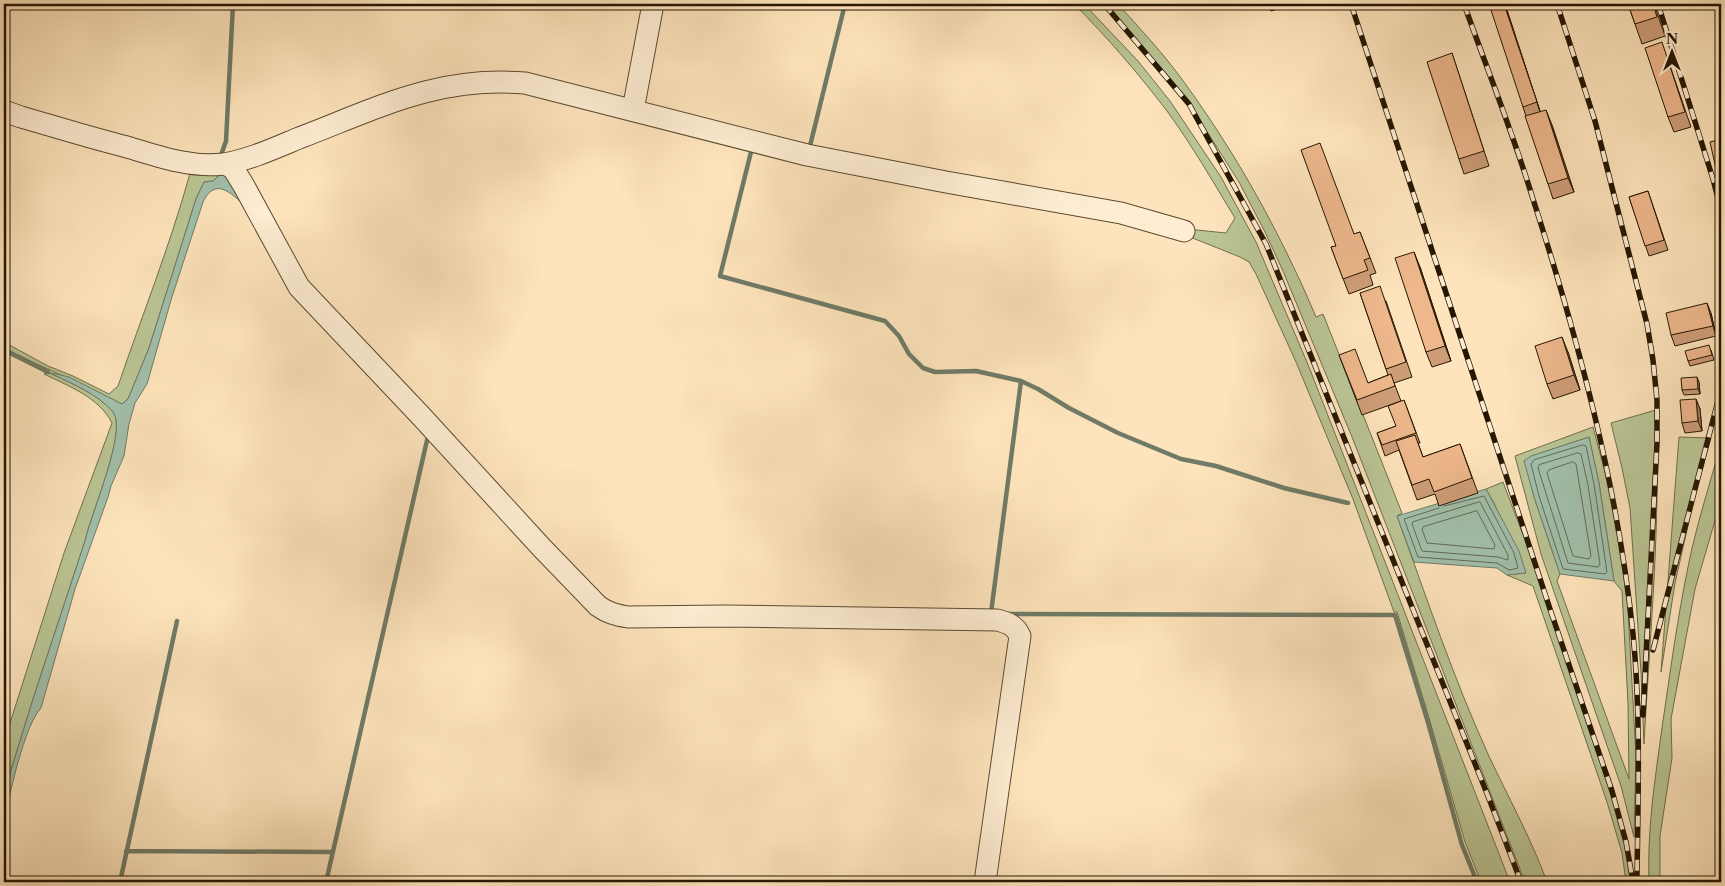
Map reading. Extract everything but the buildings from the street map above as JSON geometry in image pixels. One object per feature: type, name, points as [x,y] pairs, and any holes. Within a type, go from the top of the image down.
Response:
[{"type":"street","points":[[633,110],[653,4]]},
{"type":"street","points":[[4,110],[21,117],[174,161],[190,164],[225,164],[250,157],[386,103],[442,87],[498,80],[525,82],[807,155],[1121,213],[1184,231]]},
{"type":"street","points":[[225,164],[233,168],[244,186],[299,288],[421,416],[542,548],[598,606],[606,611],[628,617],[726,616],[997,620],[1013,625],[1020,636],[985,882]]},
{"type":"shaded area","points":[[1074,4],[1084,4],[1138,61],[1170,101],[1221,177],[1256,242],[1309,367],[1510,882],[1481,882],[1465,842],[1397,612],[1394,612],[1353,499],[1296,362],[1256,274],[1249,262],[1240,257],[1185,235],[1187,229],[1226,233],[1235,218],[1194,150],[1167,111],[1122,56]]},
{"type":"shaded area","points":[[1102,4],[1118,4],[1184,82],[1222,138],[1257,196],[1273,225],[1316,317],[1323,314],[1402,513],[1397,516],[1463,696],[1488,754],[1534,849],[1547,882],[1525,882],[1352,437],[1265,232],[1239,182],[1204,127],[1146,51]]},
{"type":"shaded area","points":[[188,168],[226,169],[234,174],[297,289],[597,609],[612,616],[628,619],[724,618],[999,623],[1008,627],[1014,635],[1016,642],[983,882],[980,882],[1013,643],[1010,633],[1004,627],[997,624],[843,621],[606,621],[298,292],[286,275],[243,194],[225,170],[213,181],[204,182],[196,199],[149,348],[128,399],[122,404],[4,348],[4,342],[48,366],[109,394],[118,386],[173,230],[189,177],[190,172]]},
{"type":"shaded area","points":[[48,372],[83,389],[107,405],[113,412],[116,422],[116,436],[85,541],[4,793],[4,742],[64,553],[112,423],[91,399],[44,374]]},
{"type":"shaded area","points":[[1656,410],[1656,535],[1644,744],[1630,508],[1611,423]]},
{"type":"shaded area","points":[[1593,427],[1611,495],[1627,591],[1636,757],[1634,837],[1621,786],[1541,554],[1515,456]],"holes":[[[1589,437],[1599,483],[1614,581],[1622,591],[1628,703],[1629,779],[1557,581],[1560,574],[1534,497],[1525,461],[1532,456]]]},
{"type":"shaded area","points":[[1679,437],[1711,438],[1696,490],[1675,583],[1661,672]]},
{"type":"shaded area","points":[[1721,443],[1721,500],[1695,589],[1671,719],[1672,758],[1660,836],[1660,882],[1649,882],[1652,805],[1677,627],[1691,552]]},
{"type":"shaded area","points":[[1503,482],[1542,585],[1617,807],[1628,845],[1634,882],[1626,882],[1622,853],[1607,802],[1533,586],[1507,575],[1525,573],[1486,489]]},
{"type":"water","points":[[225,170],[242,203],[232,194],[221,189],[212,191],[203,202],[171,300],[147,384],[135,403],[129,424],[124,456],[111,486],[75,589],[41,708],[23,744],[4,820],[4,793],[85,541],[116,436],[116,422],[113,412],[107,405],[83,389],[48,372],[69,377],[122,404],[128,399],[149,348],[196,199],[204,182],[213,181]]},
{"type":"water","points":[[1589,437],[1599,483],[1614,581],[1560,574],[1524,461],[1531,456]]},
{"type":"water","points":[[1486,489],[1519,551],[1526,573],[1507,575],[1497,568],[1414,562],[1397,516]]},
{"type":"waterway","points":[[220,158],[226,141],[233,4]]},
{"type":"waterway","points":[[809,150],[845,4]]},
{"type":"waterway","points":[[752,148],[720,276],[885,321],[899,336],[909,354],[923,368],[935,372],[976,371],[1021,381],[1118,433],[1181,459],[1216,466],[1284,488],[1348,503]]},
{"type":"waterway","points":[[4,350],[48,372]]},
{"type":"waterway","points":[[991,613],[1021,381]]},
{"type":"waterway","points":[[326,882],[428,436]]},
{"type":"waterway","points":[[1008,614],[1395,615],[1427,719],[1462,845],[1477,882]]},
{"type":"waterway","points":[[120,882],[177,621]]},
{"type":"waterway","points":[[126,851],[333,852]]},
{"type":"railway","points":[[1104,4],[1189,104],[1266,244],[1521,882]]},
{"type":"railway","points":[[1351,4],[1551,612],[1612,791],[1626,842],[1633,882]]},
{"type":"railway","points":[[1464,4],[1517,150],[1550,252],[1566,305],[1607,469],[1626,579],[1636,664],[1638,755],[1637,877]]},
{"type":"railway","points":[[1557,4],[1595,121],[1647,324],[1653,360],[1657,400],[1657,443],[1643,715]]},
{"type":"railway","points":[[1658,4],[1721,210]]},
{"type":"railway","points":[[1653,650],[1718,401],[1721,379]]}]
